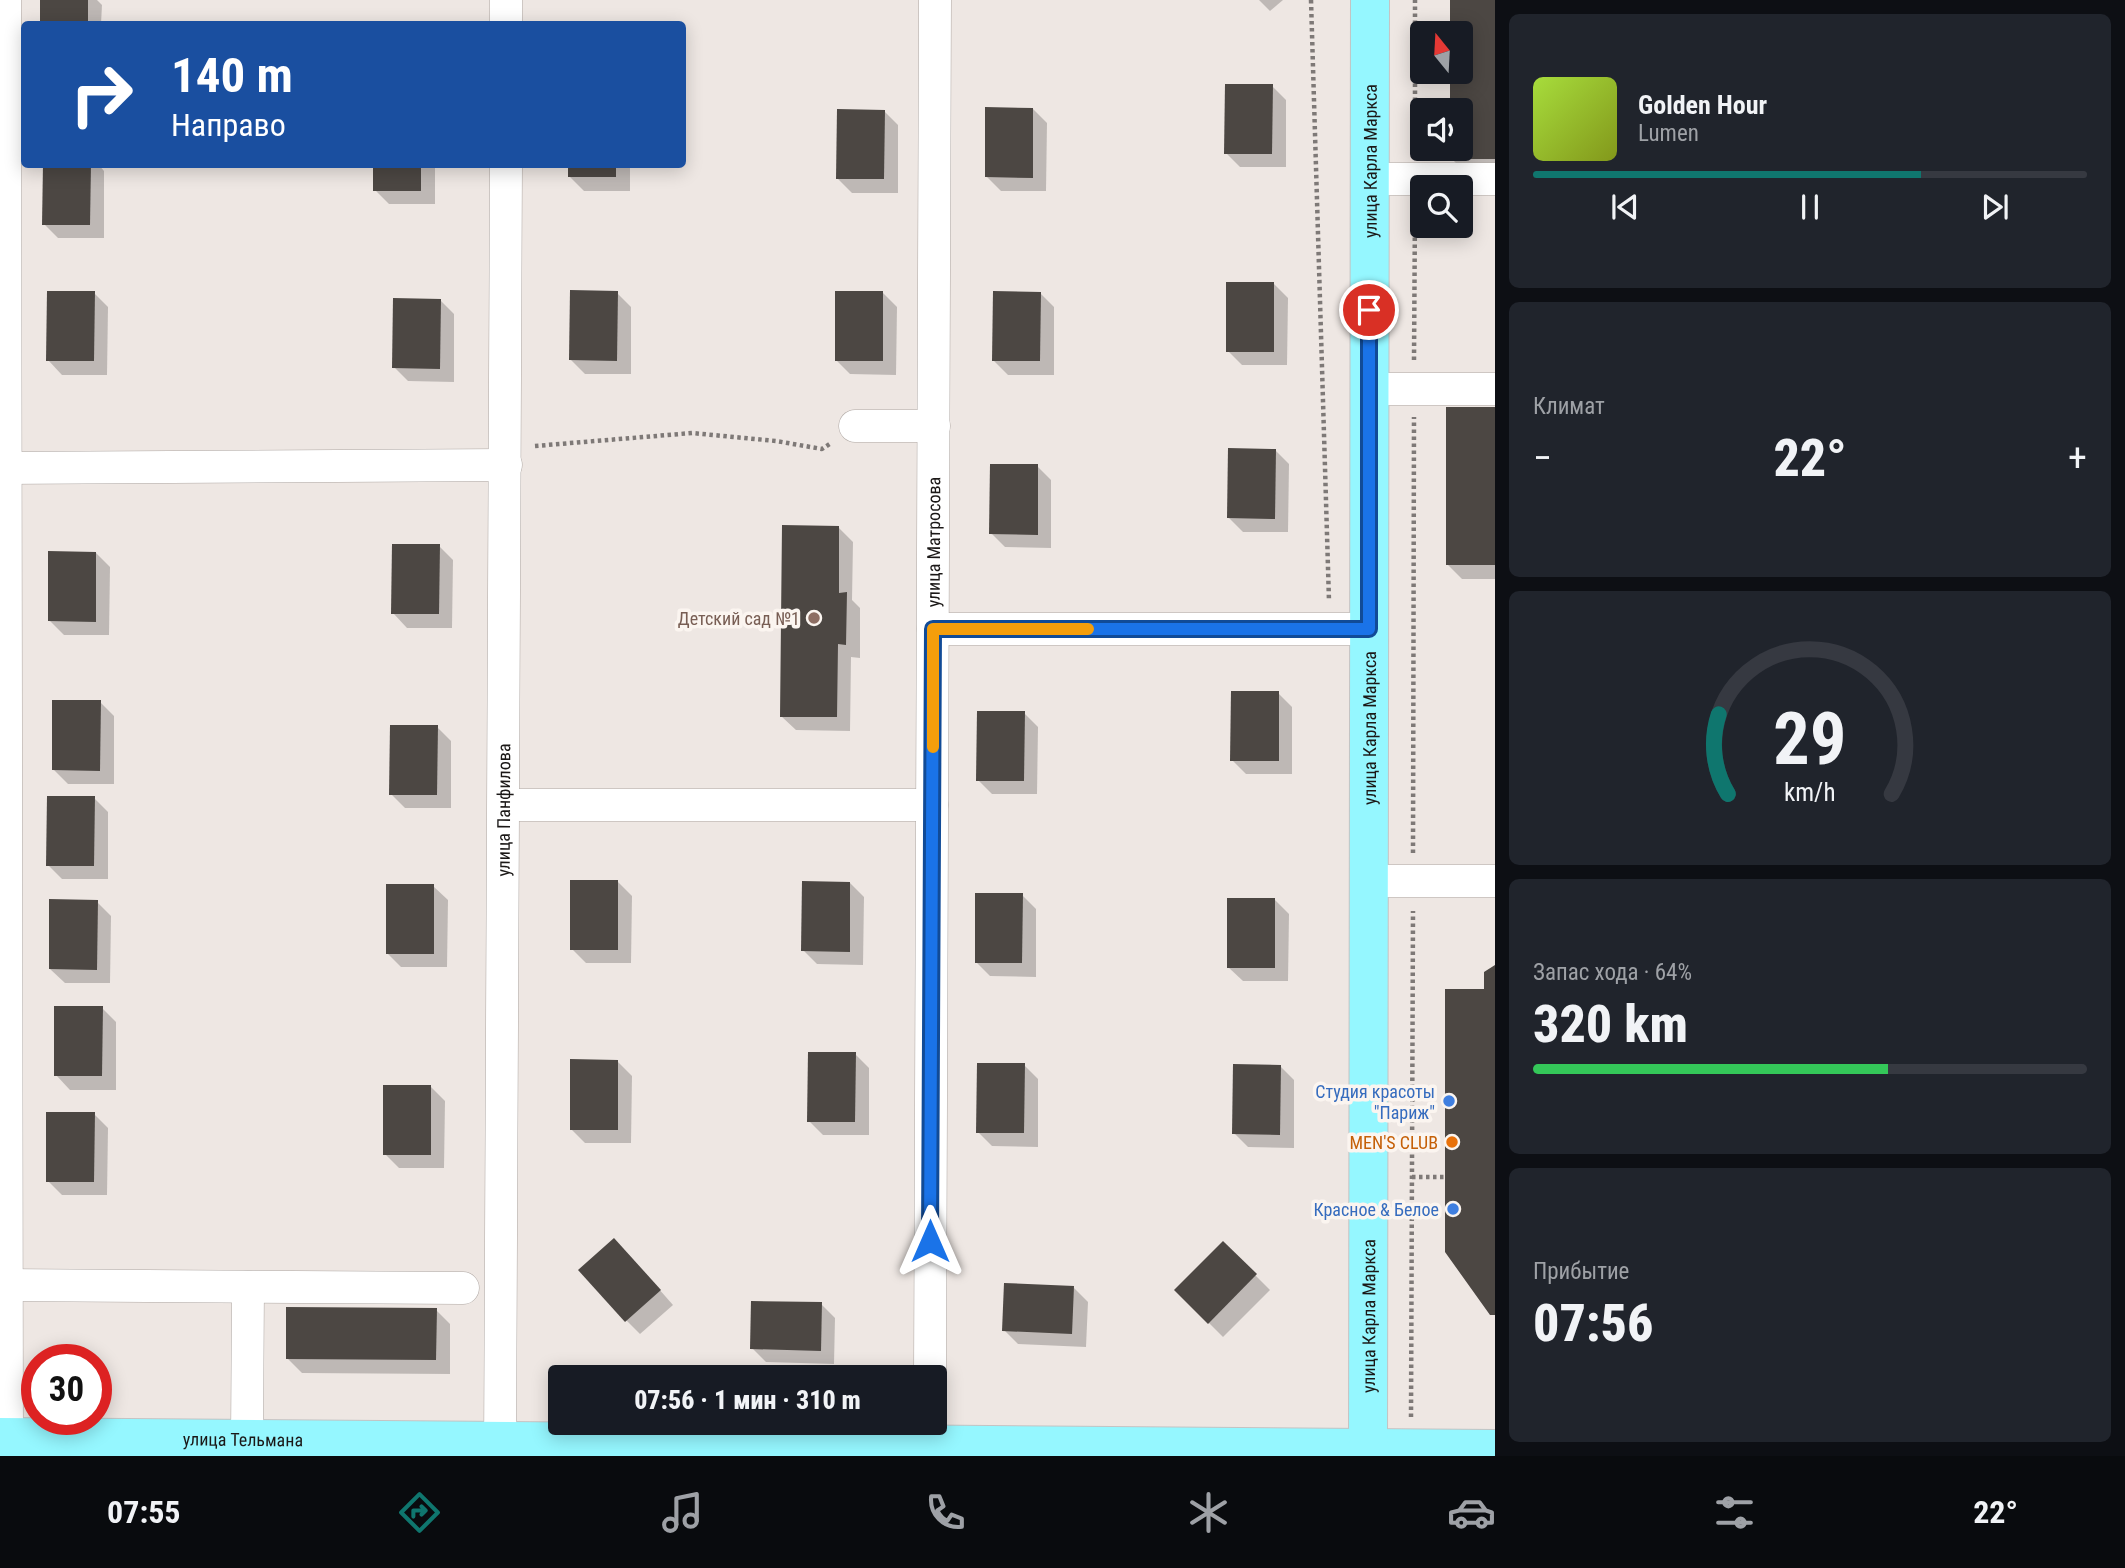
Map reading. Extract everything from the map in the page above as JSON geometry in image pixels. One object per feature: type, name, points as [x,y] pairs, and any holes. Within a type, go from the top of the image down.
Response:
[{"type":"main road","name":"улица Карла Маркса","points":[[1368,1453],[1370,0]]},
{"type":"main road","name":"улица Тельмана","points":[[5,1443],[247,1439],[285,1448],[677,1450],[930,1441],[1368,1453],[1411,1449],[1495,1449]]},
{"type":"street","points":[[5,0],[5,1443]]},
{"type":"street","points":[[506,0],[506,21]]},
{"type":"street","name":"улица Матросова","points":[[930,1365],[935,0]]},
{"type":"street","name":"улица Панфилова","points":[[500,1449],[506,168]]},
{"type":"street","points":[[1473,178],[1495,178]]},
{"type":"street","points":[[1370,179],[1410,179]]},
{"type":"street","points":[[1369,389],[1495,389]]},
{"type":"street","points":[[855,426],[934,426]]},
{"type":"street","points":[[3,468],[506,457]]},
{"type":"street","points":[[933,629],[1369,629]]},
{"type":"street","points":[[504,805],[932,805]]},
{"type":"street","points":[[1369,881],[1495,881]]},
{"type":"street","points":[[3,1285],[463,1288]]},
{"type":"street","points":[[247,1439],[248,1287]]},
{"type":"path","points":[[1311,0],[1329,629]]},
{"type":"path","points":[[1415,0],[1415,175]]},
{"type":"path","points":[[1411,1449],[1415,238]]},
{"type":"path","points":[[506,457],[692,433],[776,441],[822,449],[855,426]]},
{"type":"path","points":[[1412,1177],[1445,1177]]},
{"type":"building","points":[[40,0],[88,0],[88,21],[40,21]]},
{"type":"building","points":[[1450,0],[1495,0],[1495,159],[1473,159],[1473,98],[1450,98],[1450,84],[1474,84],[1474,21],[1450,21]]},
{"type":"building","points":[[1225,84],[1273,84],[1272,154],[1224,154]]},
{"type":"building","points":[[985,107],[1033,108],[1033,178],[985,177]]},
{"type":"building","points":[[837,109],[885,110],[884,179],[836,179]]},
{"type":"building","points":[[43,168],[91,168],[90,225],[42,225]]},
{"type":"building","points":[[373,168],[421,168],[421,191],[373,191]]},
{"type":"building","points":[[568,168],[616,168],[616,177],[568,177]]},
{"type":"building","points":[[1226,282],[1274,282],[1274,352],[1226,352]]},
{"type":"building","points":[[570,290],[618,291],[617,361],[569,360]]},
{"type":"building","points":[[47,291],[95,291],[94,361],[46,361]]},
{"type":"building","points":[[835,291],[883,291],[883,361],[835,361]]},
{"type":"building","points":[[993,291],[1041,292],[1040,361],[992,361]]},
{"type":"building","points":[[393,298],[441,299],[440,369],[392,368]]},
{"type":"building","points":[[1446,407],[1495,407],[1495,565],[1446,565]]},
{"type":"building","points":[[1228,448],[1276,449],[1275,519],[1227,518]]},
{"type":"building","points":[[990,464],[1038,464],[1038,535],[989,534]]},
{"type":"building","name":"Детский сад №1","points":[[782,525],[839,526],[839,593],[847,592],[846,645],[838,644],[837,717],[780,717]]},
{"type":"building","points":[[392,544],[440,544],[439,614],[391,614]]},
{"type":"building","points":[[48,551],[96,552],[96,622],[48,621]]},
{"type":"building","points":[[1231,691],[1279,691],[1279,761],[1230,761]]},
{"type":"building","points":[[52,700],[101,700],[100,771],[52,770]]},
{"type":"building","points":[[977,711],[1025,711],[1024,781],[976,781]]},
{"type":"building","points":[[390,725],[438,725],[437,795],[389,795]]},
{"type":"building","points":[[47,796],[95,796],[94,866],[46,866]]},
{"type":"building","points":[[570,880],[618,880],[618,950],[570,950]]},
{"type":"building","points":[[802,881],[850,882],[850,952],[801,951]]},
{"type":"building","points":[[386,884],[434,884],[434,954],[386,954]]},
{"type":"building","points":[[975,893],[1023,893],[1022,963],[975,963]]},
{"type":"building","points":[[1227,898],[1275,898],[1275,968],[1227,968]]},
{"type":"building","points":[[49,899],[98,900],[97,970],[49,969]]},
{"type":"building","points":[[1495,965],[1495,1315],[1490,1315],[1445,1252],[1445,989],[1484,989],[1484,972]]},
{"type":"building","points":[[54,1006],[103,1006],[102,1076],[54,1076]]},
{"type":"building","points":[[808,1052],[856,1052],[855,1122],[807,1122]]},
{"type":"building","points":[[570,1059],[618,1060],[618,1130],[570,1130]]},
{"type":"building","points":[[977,1063],[1025,1063],[1024,1133],[976,1133]]},
{"type":"building","points":[[1233,1064],[1281,1065],[1280,1135],[1232,1134]]},
{"type":"building","points":[[383,1085],[431,1085],[431,1155],[383,1155]]},
{"type":"building","points":[[46,1112],[95,1112],[94,1182],[46,1182]]},
{"type":"building","points":[[614,1238],[661,1290],[625,1322],[578,1270]]},
{"type":"building","points":[[1223,1241],[1257,1274],[1208,1324],[1174,1290]]},
{"type":"building","points":[[1004,1283],[1074,1286],[1072,1334],[1002,1331]]},
{"type":"building","points":[[751,1301],[822,1302],[821,1351],[750,1349]]},
{"type":"building","points":[[286,1307],[437,1308],[436,1360],[286,1359]]},
{"type":"slow traffic","points":[[933,747],[933,629],[1088,629]]},
{"type":"place","name":"Детский сад №1","points":[[814,618]]},
{"type":"place","name":"Студия красоты \"Париж\"","points":[[1449,1101]]},
{"type":"place","name":"MEN'S CLUB","points":[[1452,1142]]},
{"type":"place","name":"Красное & Белое","points":[[1453,1209]]},
{"type":"route","points":[[930,1241],[933,629],[1369,629],[1369,310]]}]
